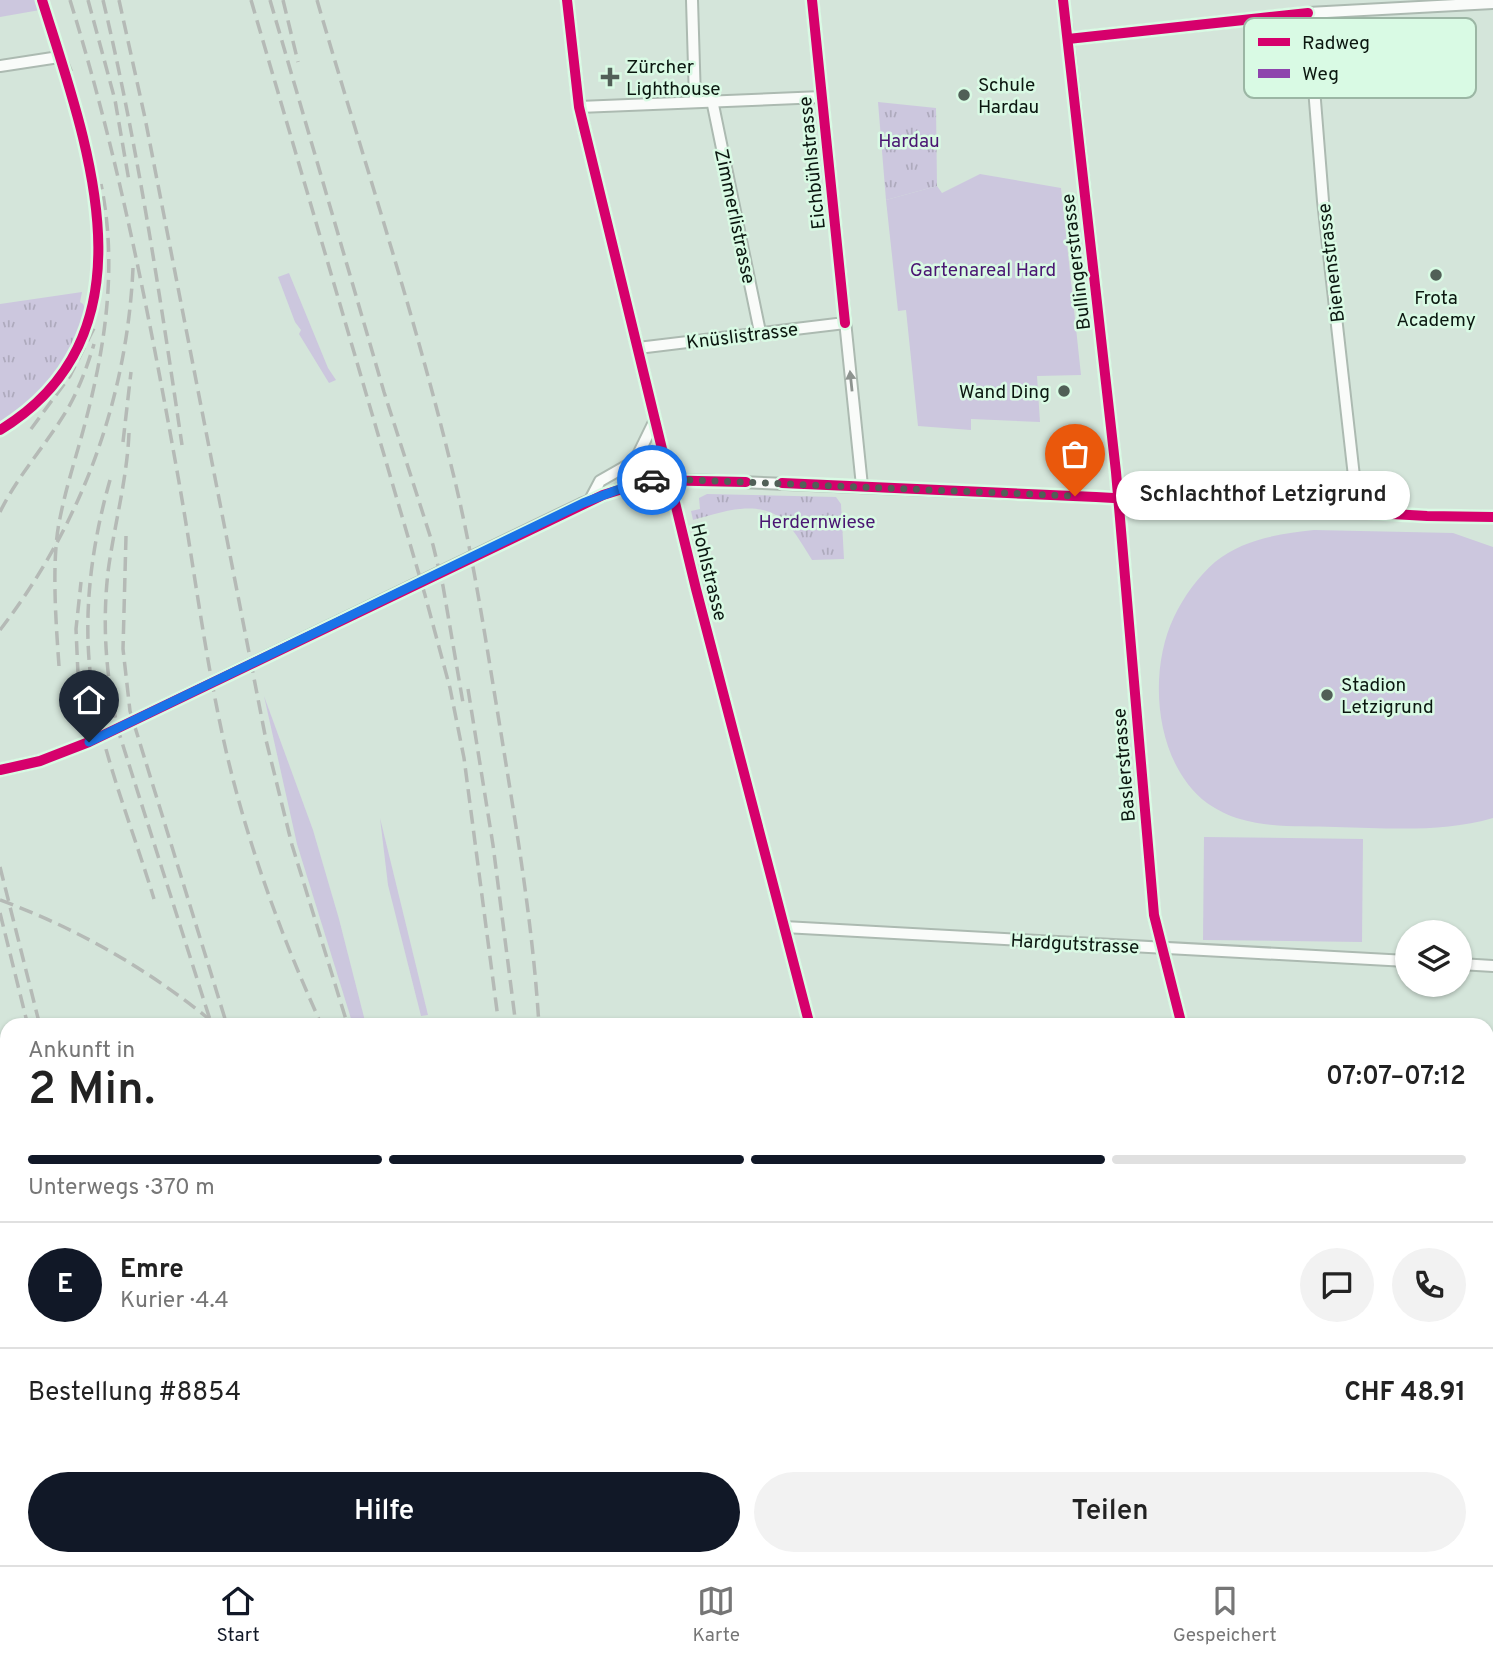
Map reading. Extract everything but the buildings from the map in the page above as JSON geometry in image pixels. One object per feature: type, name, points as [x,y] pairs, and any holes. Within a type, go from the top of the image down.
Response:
[{"type":"street","name":"Hohlstrasse","points":[[567,0],[579,107],[668,480],[808,1018]]},
{"type":"street","points":[[692,0],[695,100]]},
{"type":"street","name":"Eichbühlstrasse","points":[[812,0],[862,486]]},
{"type":"street","points":[[1264,18],[1493,3]]},
{"type":"street","name":"Bienenstrasse","points":[[1308,13],[1308,18]]},
{"type":"street","points":[[1068,40],[1244,20]]},
{"type":"street","name":"Bullingerstrasse","points":[[1066,23],[1118,498]]},
{"type":"street","points":[[0,66],[59,57]]},
{"type":"street","points":[[579,107],[695,100],[822,97]]},
{"type":"street","name":"Bienenstrasse","points":[[1315,98],[1323,201],[1358,512]]},
{"type":"street","name":"Zimmerlistrasse","points":[[712,100],[760,332]]},
{"type":"street","name":"Knüslistrasse","points":[[638,348],[845,323]]},
{"type":"street","points":[[587,502],[600,481],[635,461],[655,420]]},
{"type":"street","points":[[0,770],[40,761],[89,742],[587,502],[651,480],[862,486],[1493,517]]},
{"type":"street","name":"Baslerstrasse","points":[[1118,498],[1154,915],[1180,1018]]},
{"type":"street","name":"Hardgutstrasse","points":[[784,927],[1395,960]]},
{"type":"street","points":[[1472,965],[1493,966]]},
{"type":"green space","points":[[0,0],[37,0],[40,10],[0,17]]},
{"type":"green space","name":"Hardau","points":[[878,102],[936,108],[937,186],[886,200]]},
{"type":"green space","name":"Gartenareal Hard","points":[[980,174],[1061,188],[1081,375],[1037,376],[1040,422],[971,419],[971,430],[918,426],[906,310],[898,311],[886,200],[937,186],[942,193]]},
{"type":"green space","points":[[289,273],[328,368],[336,380],[329,383],[299,334],[301,330],[295,322],[278,277]]},
{"type":"green space","points":[[82,292],[80,302],[87,312],[64,361],[42,390],[0,424],[0,304]]},
{"type":"green space","name":"Herdernwiese","points":[[707,494],[836,497],[841,504],[844,559],[812,560],[791,528],[781,518],[769,512],[757,509],[732,510],[693,520],[691,511],[700,509],[699,498]]},
{"type":"green space","name":"Stadion Letzigrund","points":[[1314,530],[1453,533],[1493,547],[1493,818],[1454,826],[1414,828],[1299,826],[1251,822],[1207,803],[1190,786],[1176,765],[1161,716],[1159,690],[1160,664],[1166,639],[1182,602],[1197,580],[1215,562],[1237,548],[1275,536]]},
{"type":"green space","points":[[264,696],[313,830],[364,1018],[351,1018],[297,844]]},
{"type":"green space","points":[[380,818],[428,1015],[421,1016],[388,885]]},
{"type":"green space","points":[[1204,837],[1363,839],[1362,942],[1203,940]]},
{"type":"tunnel","points":[[1063,0],[1066,23]]},
{"type":"railway","points":[[42,0],[72,73]]},
{"type":"railway","points":[[70,0],[104,119],[145,300],[227,755],[268,892],[318,1018]]},
{"type":"railway","points":[[88,0],[115,100],[129,181]]},
{"type":"railway","points":[[103,0],[138,166],[182,445]]},
{"type":"railway","points":[[119,0],[145,118],[266,740],[292,845],[346,1018]]},
{"type":"railway","points":[[251,0],[450,688],[464,758],[498,1018]]},
{"type":"railway","points":[[270,0],[384,392],[433,545],[443,586],[463,703]]},
{"type":"railway","points":[[283,0],[298,62]]},
{"type":"railway","points":[[317,0],[419,342],[465,524],[518,838],[533,951],[538,1018]]},
{"type":"railway","points":[[59,666],[55,591],[57,534],[91,401],[107,308],[108,246],[101,184]]},
{"type":"railway","points":[[0,630],[29,590],[54,548],[95,459],[110,413],[121,365],[133,268]]},
{"type":"railway","points":[[31,429],[70,376],[95,326]]},
{"type":"railway","points":[[0,512],[15,485],[67,410],[94,344]]},
{"type":"railway","points":[[123,442],[131,372]]},
{"type":"railway","points":[[129,433],[106,592],[105,633],[111,693],[119,733],[209,1018]]},
{"type":"railway","points":[[110,480],[92,565],[88,652],[96,709],[108,757],[154,899]]},
{"type":"railway","points":[[126,536],[123,649],[130,711],[225,1018]]},
{"type":"railway","points":[[79,697],[76,629],[81,582]]},
{"type":"railway","points":[[468,689],[493,845],[515,1018]]},
{"type":"railway","points":[[0,867],[38,1018]]},
{"type":"railway","points":[[0,900],[56,923],[109,951],[135,966],[208,1018]]},
{"type":"railway","points":[[0,913],[26,1018]]},
{"type":"cycle path","points":[[0,430],[50,389],[81,341],[96,288],[98,231],[90,172],[77,113],[42,0]]},
{"type":"cycle path","points":[[567,0],[579,107],[696,589],[808,1018]]},
{"type":"cycle path","points":[[812,0],[845,323]]},
{"type":"cycle path","points":[[1063,0],[1116,472],[1154,915],[1180,1018]]},
{"type":"cycle path","points":[[1262,18],[1308,13]]},
{"type":"cycle path","points":[[1068,39],[1244,20]]},
{"type":"cycle path","points":[[0,770],[40,761],[89,742],[603,495],[651,480],[746,482]]},
{"type":"cycle path","points":[[782,483],[1427,516],[1493,517]]},
{"type":"way so far","points":[[652,480],[1075,496]]},
{"type":"place","name":"Zürcher Lighthouse","points":[[610,77]]},
{"type":"place","name":"Schule Hardau","points":[[964,95]]},
{"type":"place","name":"Frota Academy","points":[[1436,275]]},
{"type":"place","name":"Wand Ding","points":[[1064,391]]},
{"type":"place","name":"Schlachthof Letzigrund","points":[[1075,496]]},
{"type":"place","name":"Stadion Letzigrund","points":[[1327,695]]},
{"type":"route","points":[[89,742],[583,503],[652,480]]}]
